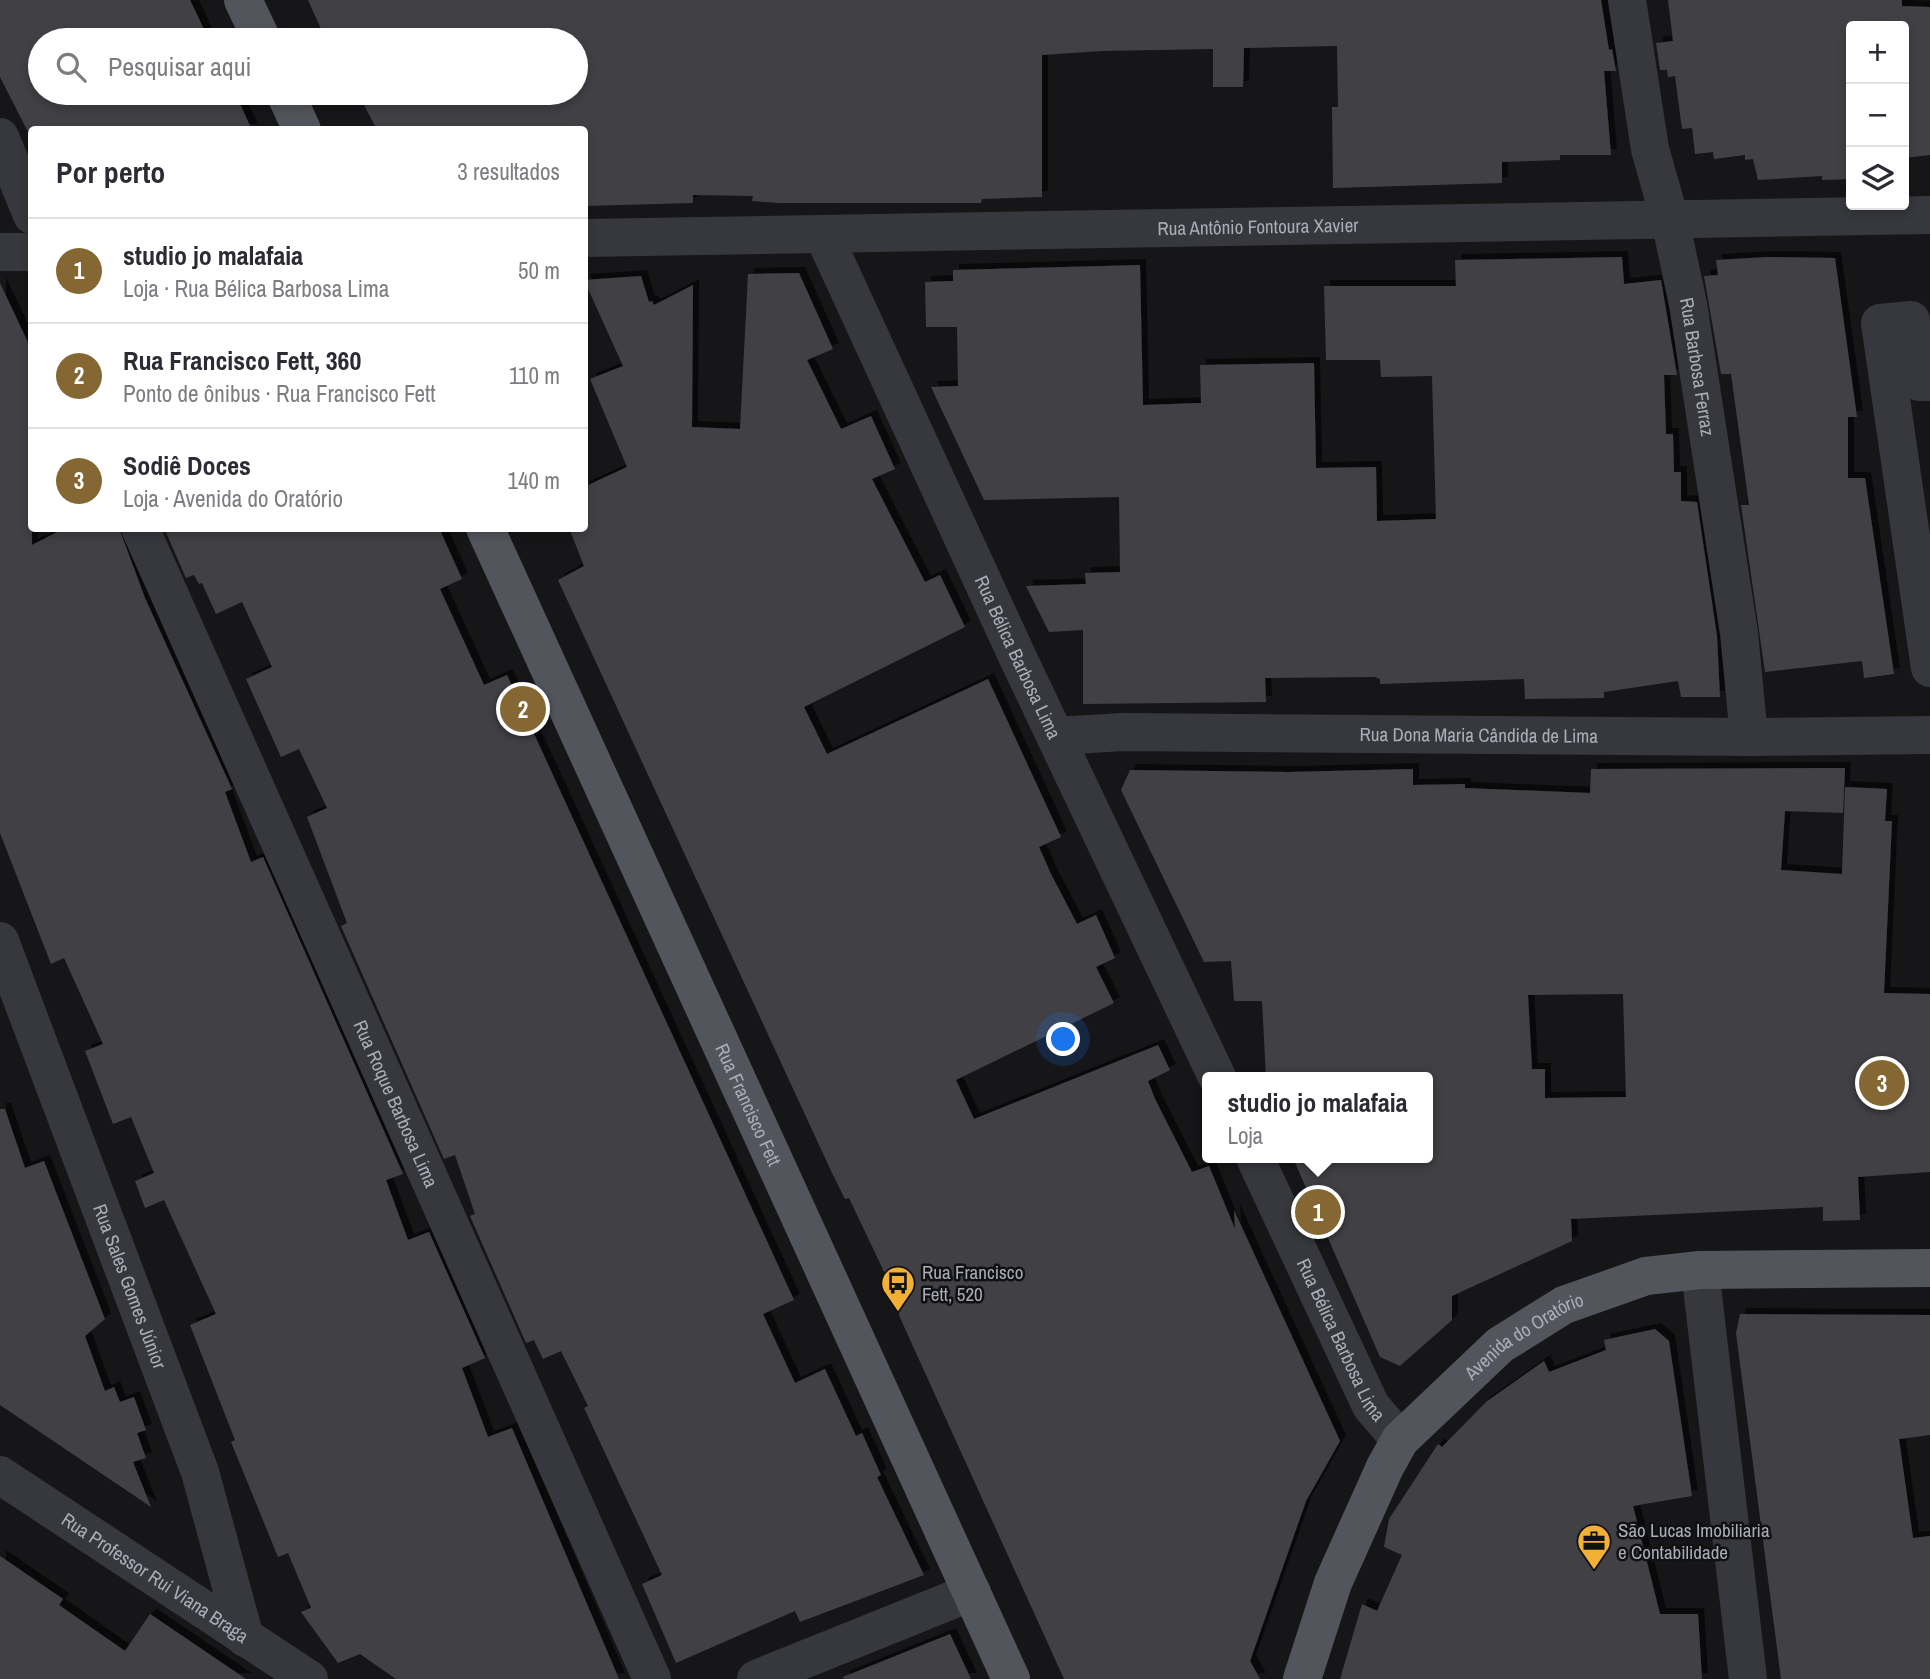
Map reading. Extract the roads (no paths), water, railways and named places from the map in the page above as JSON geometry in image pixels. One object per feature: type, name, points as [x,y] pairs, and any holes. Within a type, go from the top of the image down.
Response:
[{"type":"main road","points":[[243,0],[256,28]]},
{"type":"main road","points":[[291,105],[300,126]]},
{"type":"main road","name":"Rua Francisco Fett","points":[[487,532],[1012,1679]]},
{"type":"main road","name":"Avenida do Oratório","points":[[1302,1679],[1333,1583],[1385,1467],[1400,1440],[1500,1345],[1564,1305],[1646,1276],[1700,1270],[1930,1268]]},
{"type":"street","name":"Rua Barbosa Ferraz","points":[[1627,0],[1650,149],[1670,220],[1688,304],[1739,633],[1749,737]]},
{"type":"street","points":[[0,137],[28,205]]},
{"type":"street","name":"Rua Antônio Fontoura Xavier","points":[[588,239],[1930,215]]},
{"type":"street","name":"Rua Bélica Barbosa Lima","points":[[823,234],[1055,736],[1215,1072]]},
{"type":"street","points":[[0,252],[28,252]]},
{"type":"street","points":[[1929,652],[1880,323],[1911,320],[1919,382],[1930,382]]},
{"type":"street","name":"Rua Roque Barbosa Lima","points":[[142,532],[652,1679]]},
{"type":"street","name":"Rua Dona Maria Cândida de Lima","points":[[1055,736],[1123,732],[1749,737],[1916,734]]},
{"type":"street","name":"Rua Sales Gomes Júnior","points":[[0,941],[200,1472],[245,1638]]},
{"type":"street","name":"Rua Bélica Barbosa Lima","points":[[1257,1163],[1371,1406],[1400,1440]]},
{"type":"street","points":[[1700,1270],[1748,1679]]},
{"type":"street","name":"Rua Professor Rui Viana Braga","points":[[0,1475],[309,1679]]},
{"type":"street","points":[[756,1679],[972,1592]]},
{"type":"place","name":"Rua Francisco Fett, 360","points":[[523,709]]},
{"type":"place","name":"Sodiê Doces","points":[[1882,1083]]},
{"type":"place","name":"studio jo malafaia","points":[[1318,1212]]},
{"type":"place","name":"Rua Francisco Fett, 520","points":[[898,1313]]},
{"type":"place","name":"São Lucas Imobiliaria e Contabilidade","points":[[1594,1571]]}]
